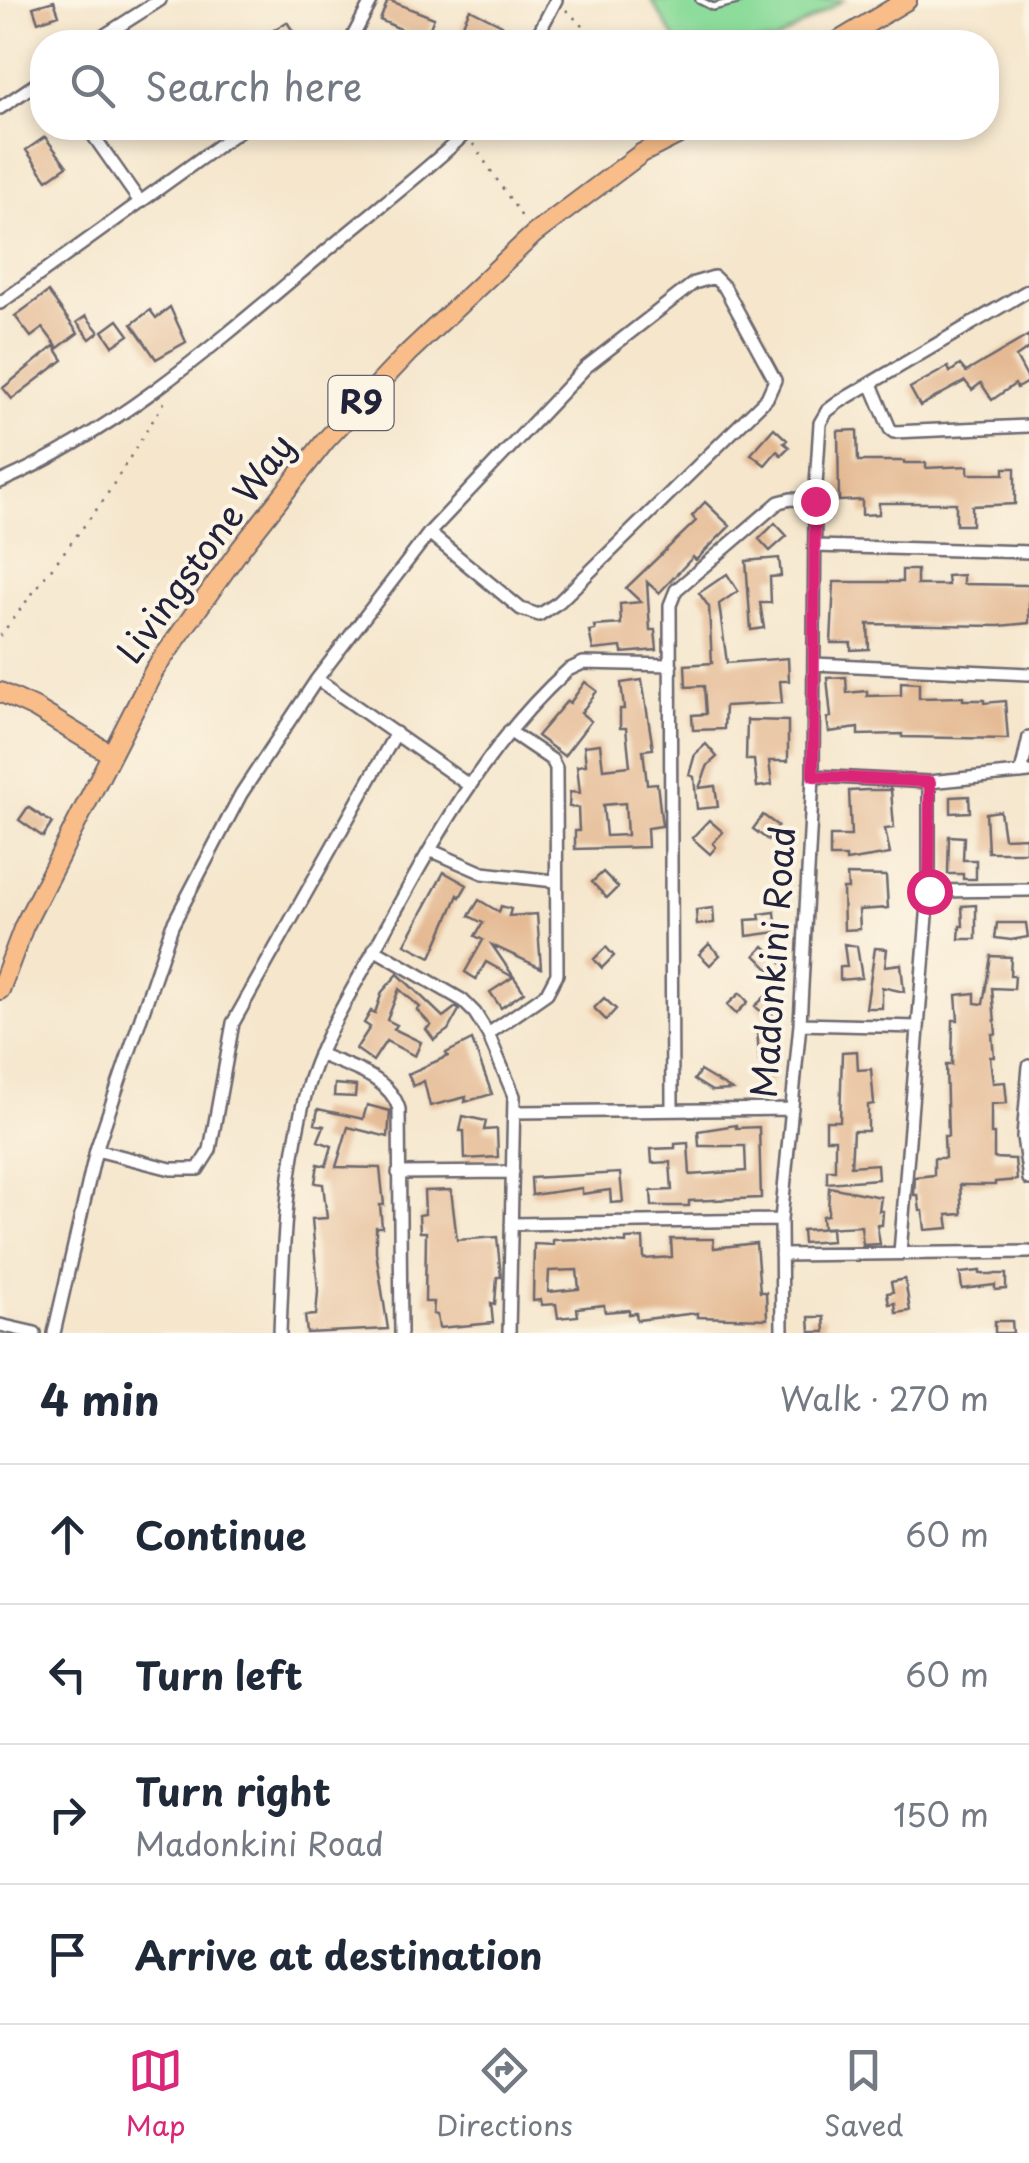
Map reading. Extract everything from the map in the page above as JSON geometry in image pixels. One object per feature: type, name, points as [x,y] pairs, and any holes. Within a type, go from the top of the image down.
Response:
[{"type":"main road","points":[[857,30],[908,0]]},
{"type":"main road","name":"Livingstone Way","points":[[109,753],[155,669],[241,548],[326,440],[407,354],[534,234],[642,152],[666,140]]},
{"type":"main road","points":[[0,692],[109,753]]},
{"type":"main road","name":"R9","points":[[0,990],[24,926],[109,753]]},
{"type":"street","points":[[113,30],[160,0]]},
{"type":"street","points":[[356,30],[372,0]]},
{"type":"street","points":[[541,30],[557,0]]},
{"type":"street","points":[[0,108],[30,88]]},
{"type":"street","points":[[96,140],[140,202]]},
{"type":"street","points":[[0,302],[226,140]]},
{"type":"street","points":[[0,482],[99,429],[184,370],[456,140]]},
{"type":"street","points":[[54,1333],[96,1150],[172,926],[241,794],[317,679],[429,532],[586,367],[694,283],[714,277],[725,288],[775,380],[767,398],[559,602],[539,615],[521,609],[429,532]]},
{"type":"street","name":"Madonkini Road","points":[[782,1333],[781,1220],[800,1024],[813,776],[815,501],[823,417],[838,402],[1029,290]]},
{"type":"street","points":[[871,384],[894,432],[1029,426],[1029,436]]},
{"type":"street","points":[[672,1108],[670,604],[676,590],[779,502],[815,501]]},
{"type":"street","points":[[815,546],[1029,552]]},
{"type":"street","points":[[814,664],[1029,674]]},
{"type":"street","points":[[280,1333],[288,1178],[305,1094],[319,1054],[430,850],[509,731],[562,674],[576,665],[671,665]]},
{"type":"street","points":[[317,679],[470,786]]},
{"type":"street","points":[[488,1034],[553,987],[557,968],[554,763],[509,731]]},
{"type":"street","points":[[96,1150],[171,1169],[198,1169],[210,1150],[233,1023],[396,733]]},
{"type":"street","points":[[813,776],[930,782],[1025,773],[1029,737]]},
{"type":"street","points":[[900,1252],[929,891],[930,782]]},
{"type":"street","points":[[430,850],[483,873],[554,881]]},
{"type":"street","points":[[929,891],[1029,890]]},
{"type":"street","points":[[374,949],[462,1000],[475,1012],[514,1096],[510,1333]]},
{"type":"street","points":[[800,1024],[918,1027]]},
{"type":"street","points":[[319,1054],[378,1080],[394,1094],[398,1109],[402,1333]]},
{"type":"street","points":[[1029,1066],[1024,1137],[1029,1179]]},
{"type":"street","points":[[516,1112],[792,1108]]},
{"type":"street","points":[[398,1173],[513,1172]]},
{"type":"street","points":[[511,1224],[781,1220]]},
{"type":"street","points":[[781,1255],[1029,1252]]},
{"type":"street","points":[[0,1325],[35,1333]]},
{"type":"lane","points":[[699,0],[713,7],[741,0]]},
{"type":"path","points":[[557,0],[588,30]]},
{"type":"path","points":[[474,140],[534,234]]},
{"type":"path","points":[[0,636],[103,502],[184,370]]},
{"type":"green space","points":[[651,0],[843,0],[794,30],[670,30]]},
{"type":"building","points":[[388,0],[434,18],[429,30],[402,30],[380,20]]},
{"type":"building","points":[[54,1],[59,15],[38,22],[33,7]]},
{"type":"building","points":[[470,9],[502,25],[499,30],[461,28]]},
{"type":"building","points":[[287,22],[292,30],[274,30]]},
{"type":"building","points":[[47,140],[67,166],[47,180],[26,150]]},
{"type":"building","points":[[48,292],[78,333],[58,348],[43,328],[31,337],[15,316]]},
{"type":"building","points":[[170,307],[186,342],[156,359],[132,324],[150,310],[156,318]]},
{"type":"building","points":[[86,316],[99,332],[90,339],[77,322]]},
{"type":"building","points":[[118,320],[129,335],[113,346],[103,331]]},
{"type":"building","points":[[1029,335],[1029,348],[1016,357],[1029,381],[1017,388],[1015,384],[992,400],[981,383],[972,390],[965,381],[920,406],[910,388],[948,367],[950,372],[960,365],[966,372]]},
{"type":"building","points":[[54,346],[63,360],[12,399],[3,388]]},
{"type":"building","points":[[774,428],[789,447],[781,455],[777,451],[765,465],[751,454]]},
{"type":"building","points":[[857,430],[858,461],[926,463],[926,468],[968,466],[968,474],[1004,474],[1004,468],[1015,468],[1015,504],[972,506],[972,525],[956,525],[956,503],[879,503],[879,514],[862,515],[862,500],[839,501],[838,431]]},
{"type":"building","points":[[705,502],[730,526],[659,593],[647,582],[650,630],[655,630],[657,650],[593,650],[589,631],[595,630],[594,626],[621,624],[620,604],[641,602],[626,588],[696,521],[692,516]]},
{"type":"building","points":[[775,523],[787,536],[770,551],[759,539]]},
{"type":"building","points":[[779,558],[781,576],[770,577],[771,603],[760,603],[764,628],[751,630],[746,561]]},
{"type":"building","points":[[902,570],[917,570],[917,585],[948,585],[947,576],[963,575],[963,584],[1029,585],[1029,623],[868,624],[869,649],[851,650],[851,643],[831,643],[834,582],[902,582]]},
{"type":"building","points":[[727,574],[738,591],[719,604],[727,663],[788,658],[789,681],[780,681],[782,703],[725,706],[724,729],[693,730],[692,715],[706,714],[704,686],[686,687],[685,665],[712,663],[709,607],[699,593]]},
{"type":"building","points":[[846,677],[847,693],[901,695],[901,682],[919,683],[919,698],[1005,701],[1008,739],[858,735],[858,728],[829,732],[827,678]]},
{"type":"building","points":[[642,680],[653,749],[643,750],[647,784],[657,783],[662,826],[647,828],[648,847],[575,849],[578,808],[569,807],[570,792],[580,793],[577,766],[586,765],[584,746],[600,744],[603,769],[630,766],[626,728],[620,728],[620,709],[624,709],[621,683]],"holes":[[[625,803],[627,835],[606,836],[603,805]]]},
{"type":"building","points":[[585,682],[597,691],[581,713],[591,721],[564,756],[537,736]]},
{"type":"building","points":[[747,720],[788,721],[788,761],[769,761],[772,785],[757,787],[754,760],[746,760]]},
{"type":"building","points":[[706,744],[717,757],[708,765],[699,788],[715,786],[718,807],[697,809],[694,777],[689,775],[695,754]]},
{"type":"building","points":[[891,790],[894,828],[885,829],[890,854],[846,861],[846,857],[830,857],[830,836],[851,836],[849,791]]},
{"type":"building","points":[[969,796],[970,812],[951,813],[951,797]]},
{"type":"building","points":[[28,807],[52,823],[43,837],[19,820]]},
{"type":"building","points":[[1000,811],[1004,838],[1026,837],[1026,852],[988,852],[986,813]]},
{"type":"building","points":[[763,815],[778,826],[768,840],[753,829]]},
{"type":"building","points":[[709,820],[723,832],[713,843],[716,847],[710,854],[692,838]]},
{"type":"building","points":[[949,836],[964,837],[963,860],[976,860],[976,879],[948,874]]},
{"type":"building","points":[[444,872],[467,885],[458,895],[431,957],[405,944]]},
{"type":"building","points":[[603,872],[618,887],[607,898],[592,882]]},
{"type":"building","points":[[847,875],[886,876],[888,908],[859,910],[860,929],[844,930],[843,889],[848,889]]},
{"type":"building","points":[[479,900],[499,912],[501,906],[511,909],[509,916],[537,914],[541,968],[492,945],[524,992],[501,1008],[490,992],[513,977],[486,962],[476,979],[465,972],[483,940],[475,936],[483,923],[469,916]]},
{"type":"building","points":[[976,905],[976,939],[959,939],[962,906]]},
{"type":"building","points":[[713,908],[714,923],[697,925],[696,910]]},
{"type":"building","points":[[775,912],[777,932],[747,936],[746,920]]},
{"type":"building","points":[[997,923],[1026,923],[1028,937],[995,938]]},
{"type":"building","points":[[709,944],[720,955],[710,965],[699,954]]},
{"type":"building","points":[[844,944],[857,946],[862,978],[840,980],[840,967],[847,967]]},
{"type":"building","points":[[764,946],[788,969],[779,979],[755,955]]},
{"type":"building","points":[[606,947],[614,956],[602,968],[594,959]]},
{"type":"building","points":[[875,948],[887,949],[885,966],[901,964],[904,992],[882,987],[882,1008],[866,1008]]},
{"type":"building","points":[[991,956],[1011,957],[1010,976],[1015,976],[1014,989],[992,988],[996,1034],[992,1034],[994,1057],[990,1057],[993,1083],[1005,1082],[1007,1103],[991,1104],[994,1158],[1015,1159],[1017,1180],[995,1185],[960,1185],[962,1214],[947,1215],[949,1228],[925,1230],[918,1195],[914,1195],[915,1177],[934,1175],[934,1158],[945,1158],[946,1065],[952,1065],[953,1020],[958,1020],[956,995],[975,993],[975,1003],[983,1004]]},
{"type":"building","points":[[398,974],[443,1017],[456,1007],[459,1010],[448,1030],[434,1040],[426,1029],[431,1025],[417,1010],[420,1007],[399,989],[387,1020],[397,1025],[394,1029],[421,1042],[415,1056],[386,1041],[373,1061],[356,1049],[370,1027],[364,1023],[371,1011],[375,1013],[382,992]]},
{"type":"building","points":[[740,993],[748,1002],[736,1014],[727,1005]]},
{"type":"building","points":[[768,994],[778,1004],[772,1011],[775,1037],[769,1038],[773,1076],[768,1087],[757,1082],[767,1060],[759,1061],[757,1025],[773,1023],[755,1006]]},
{"type":"building","points":[[604,998],[616,1009],[606,1020],[594,1008]]},
{"type":"building","points":[[472,1040],[492,1094],[430,1106],[424,1081],[413,1086],[408,1074]]},
{"type":"building","points":[[857,1051],[858,1070],[871,1069],[874,1104],[868,1105],[868,1131],[853,1131],[851,1166],[877,1164],[878,1179],[827,1183],[827,1170],[835,1170],[835,1139],[826,1139],[826,1121],[840,1121],[842,1052]]},
{"type":"building","points":[[700,1071],[732,1090],[712,1091],[694,1080]]},
{"type":"building","points":[[335,1084],[356,1086],[355,1097],[334,1096]]},
{"type":"building","points":[[367,1105],[390,1111],[388,1137],[348,1127],[336,1167],[380,1168],[384,1205],[380,1205],[382,1227],[376,1227],[376,1252],[388,1329],[307,1333],[305,1316],[316,1315],[318,1291],[312,1219],[327,1218],[323,1184],[315,1183],[318,1164],[326,1166],[332,1146],[318,1141],[324,1126],[315,1124],[318,1109],[363,1119]]},
{"type":"building","points":[[463,1116],[486,1121],[484,1130],[497,1129],[498,1157],[465,1159],[464,1131],[460,1131]]},
{"type":"building","points":[[736,1125],[759,1127],[761,1198],[652,1206],[651,1191],[672,1190],[670,1162],[652,1163],[651,1149],[688,1143],[690,1175],[746,1171],[745,1146],[699,1146],[698,1131]]},
{"type":"building","points":[[620,1173],[623,1202],[611,1203],[610,1190],[582,1194],[582,1188],[532,1195],[531,1178]]},
{"type":"building","points":[[829,1187],[881,1197],[882,1225],[877,1225],[880,1244],[863,1245],[861,1226],[823,1228],[822,1216],[828,1215]]},
{"type":"building","points":[[451,1190],[457,1240],[497,1237],[501,1277],[497,1277],[495,1304],[491,1303],[493,1323],[439,1328],[437,1315],[433,1314],[434,1302],[425,1302],[426,1232],[420,1232],[419,1215],[425,1214],[424,1191]]},
{"type":"building","points":[[831,1228],[832,1241],[803,1243],[802,1230]]},
{"type":"building","points":[[643,1238],[644,1259],[672,1257],[671,1239],[713,1239],[714,1248],[756,1243],[760,1292],[766,1292],[767,1319],[697,1317],[697,1313],[637,1320],[636,1313],[629,1314],[629,1310],[605,1312],[604,1305],[577,1308],[578,1316],[558,1318],[556,1304],[533,1301],[534,1244],[553,1245],[553,1240],[578,1239],[626,1243],[626,1239]],"holes":[[[577,1270],[579,1289],[548,1292],[549,1271]]]},
{"type":"building","points":[[960,1273],[1006,1274],[1006,1289],[995,1290],[995,1285],[962,1289]]},
{"type":"building","points":[[905,1279],[910,1311],[896,1313],[895,1303],[889,1304],[887,1293],[893,1292],[891,1282]]},
{"type":"building","points":[[809,1317],[824,1317],[825,1332],[810,1332]]},
{"type":"building","points":[[995,1321],[1012,1321],[1013,1333],[995,1333]]},
{"type":"route","points":[[815,501],[813,776],[930,782],[929,891]]}]
